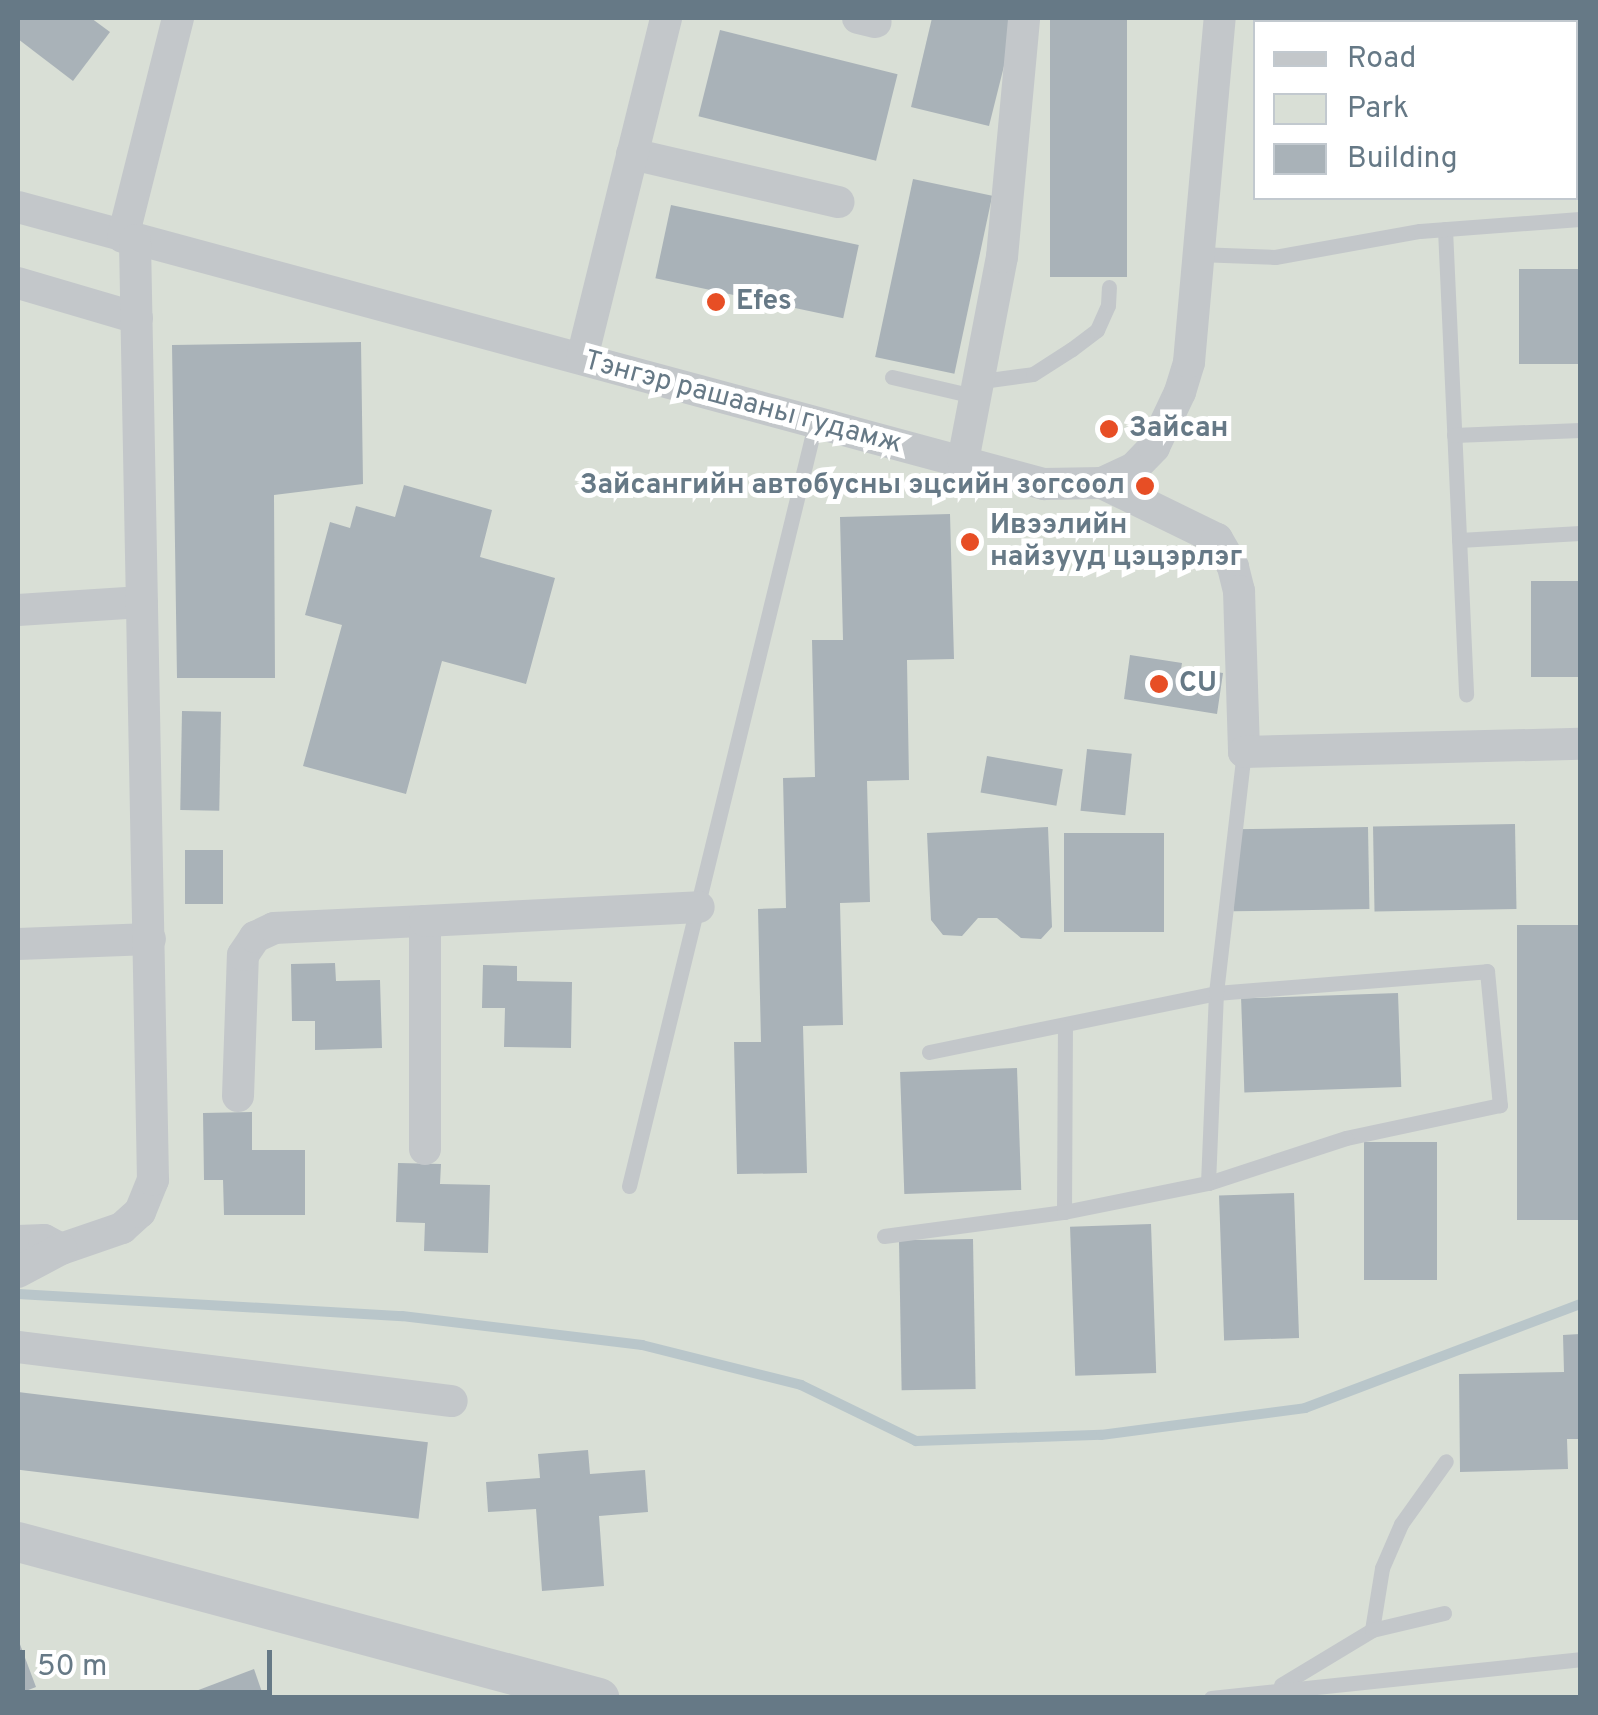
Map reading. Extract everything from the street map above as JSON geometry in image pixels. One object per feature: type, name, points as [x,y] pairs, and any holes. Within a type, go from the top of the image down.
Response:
[{"type":"street","points":[[18,1272],[60,1250],[129,1224],[152,1188],[137,318],[129,238],[178,18]]},
{"type":"street","points":[[582,358],[666,18]]},
{"type":"street","points":[[963,462],[980,389],[1002,257],[1024,18]]},
{"type":"street","name":"Тэнгэр рашааны гудамж","points":[[18,208],[1044,484],[1102,483],[1134,468],[1154,448],[1180,392],[1188,362],[1220,18]]},
{"type":"street","points":[[632,154],[839,202]]},
{"type":"street","points":[[18,283],[137,318]]},
{"type":"street","points":[[1102,483],[1217,538],[1233,567],[1239,591],[1244,752],[1580,744]]},
{"type":"street","points":[[18,610],[142,602]]},
{"type":"street","points":[[238,1096],[243,955],[255,937],[274,928],[698,907]]},
{"type":"street","points":[[424,921],[425,1149]]},
{"type":"street","points":[[18,944],[150,939]]},
{"type":"street","points":[[18,1240],[44,1240],[60,1250]]},
{"type":"street","points":[[18,1346],[452,1401]]},
{"type":"street","points":[[18,1542],[509,1687],[599,1698]]},
{"type":"lane","points":[[1197,254],[1276,257],[1445,229],[1580,219]]},
{"type":"lane","points":[[1445,229],[1466,696]]},
{"type":"lane","points":[[892,377],[980,389],[1033,374],[1097,330],[1108,305],[1109,287]]},
{"type":"lane","points":[[629,1186],[814,425]]},
{"type":"lane","points":[[1454,435],[1580,430]]},
{"type":"lane","points":[[1459,540],[1580,533]]},
{"type":"lane","points":[[1208,1183],[1216,993],[1244,752]]},
{"type":"lane","points":[[884,1236],[1064,1212],[1208,1183],[1346,1138],[1500,1105],[1488,972],[1216,993],[1066,1027],[929,1052]]},
{"type":"lane","points":[[1064,1212],[1066,1027]]},
{"type":"lane","points":[[1372,1630],[1382,1568],[1400,1524],[1446,1461]]},
{"type":"lane","points":[[1277,1687],[1372,1630],[1444,1613]]},
{"type":"lane","points":[[1211,1698],[1277,1687],[1580,1659]]},
{"type":"green space","points":[[18,18],[1580,18],[1580,1697],[18,1697]]},
{"type":"building","points":[[18,18],[91,18],[110,32],[73,81],[18,39]]},
{"type":"building","points":[[932,18],[1016,18],[989,126],[911,107]]},
{"type":"building","points":[[1050,18],[1127,18],[1127,277],[1050,277]]},
{"type":"building","points":[[1294,18],[1399,18],[1399,20]]},
{"type":"building","points":[[1580,18],[1580,88],[1578,20],[1536,20]]},
{"type":"building","points":[[720,30],[898,74],[876,161],[698,116]]},
{"type":"building","points":[[913,179],[992,196],[954,374],[875,357]]},
{"type":"building","points":[[671,205],[859,245],[843,318],[655,278]]},
{"type":"building","points":[[1519,269],[1580,269],[1580,364],[1519,364]]},
{"type":"building","points":[[361,342],[363,484],[274,495],[275,678],[177,678],[172,345]]},
{"type":"building","points":[[404,485],[492,510],[480,557],[555,578],[526,684],[442,661],[406,794],[303,766],[342,625],[305,615],[330,522],[350,528],[356,506],[395,517]]},
{"type":"building","points":[[950,514],[954,659],[907,660],[909,780],[867,781],[870,902],[840,903],[843,1025],[803,1026],[807,1173],[737,1174],[734,1042],[761,1042],[758,909],[786,908],[783,778],[815,777],[812,640],[843,640],[840,517]]},
{"type":"building","points":[[1531,581],[1580,581],[1580,677],[1531,677]]},
{"type":"building","points":[[1130,655],[1182,663],[1178,688],[1183,667],[1223,673],[1217,714],[1124,699]]},
{"type":"building","points":[[182,711],[221,712],[219,811],[180,810]]},
{"type":"building","points":[[1087,749],[1132,754],[1125,815],[1081,811]]},
{"type":"building","points":[[987,756],[1063,769],[1056,806],[981,792]]},
{"type":"building","points":[[1515,824],[1516,909],[1375,911],[1373,826]]},
{"type":"building","points":[[1048,827],[1052,927],[1041,939],[1021,938],[997,918],[978,918],[962,936],[943,935],[931,920],[927,833]]},
{"type":"building","points":[[1368,827],[1369,909],[1233,911],[1232,829]]},
{"type":"building","points":[[1064,833],[1164,833],[1164,932],[1064,932]]},
{"type":"building","points":[[185,850],[223,850],[223,904],[185,904]]},
{"type":"building","points":[[1517,925],[1580,925],[1580,1220],[1517,1220]]},
{"type":"building","points":[[335,963],[336,981],[380,980],[382,1048],[315,1050],[315,1021],[292,1021],[291,964]]},
{"type":"building","points":[[483,965],[517,966],[517,981],[572,982],[571,1048],[504,1047],[505,1008],[482,1008]]},
{"type":"building","points":[[1398,993],[1401,1087],[1244,1092],[1241,998]]},
{"type":"building","points":[[1017,1068],[1021,1190],[904,1194],[900,1072]]},
{"type":"building","points":[[252,1112],[252,1150],[305,1150],[305,1215],[224,1215],[223,1180],[204,1180],[203,1113]]},
{"type":"building","points":[[1364,1142],[1437,1142],[1437,1280],[1364,1280]]},
{"type":"building","points":[[398,1163],[441,1164],[440,1184],[490,1185],[488,1253],[424,1251],[425,1223],[396,1222]]},
{"type":"building","points":[[1294,1193],[1299,1338],[1224,1341],[1219,1196]]},
{"type":"building","points":[[1151,1224],[1156,1373],[1075,1376],[1070,1227]]},
{"type":"building","points":[[973,1239],[976,1389],[902,1390],[899,1240]]},
{"type":"building","points":[[1580,1334],[1580,1439],[1567,1439],[1568,1469],[1460,1472],[1459,1374],[1564,1372],[1563,1335]]},
{"type":"building","points":[[18,1392],[428,1442],[419,1519],[18,1470]]},
{"type":"building","points":[[588,1450],[590,1474],[645,1470],[648,1512],[599,1516],[604,1586],[542,1591],[536,1509],[488,1512],[486,1482],[540,1478],[538,1454]]},
{"type":"building","points":[[18,1639],[36,1687],[18,1694]]},
{"type":"building","points":[[254,1669],[264,1698],[180,1698],[180,1697]]},
{"type":"waterway","points":[[18,1294],[402,1316],[642,1345],[801,1385],[916,1441],[1101,1435],[1305,1408],[1580,1304]]},
{"type":"place","name":"Efes","points":[[716,302]]},
{"type":"place","name":"Зайсан","points":[[1109,429]]},
{"type":"place","name":"Зайсангийн автобусны эцсийн зогсоол","points":[[1145,486]]},
{"type":"place","name":"Ивээлийн найзууд цэцэрлэг","points":[[970,542]]},
{"type":"place","name":"CU","points":[[1159,684]]}]
